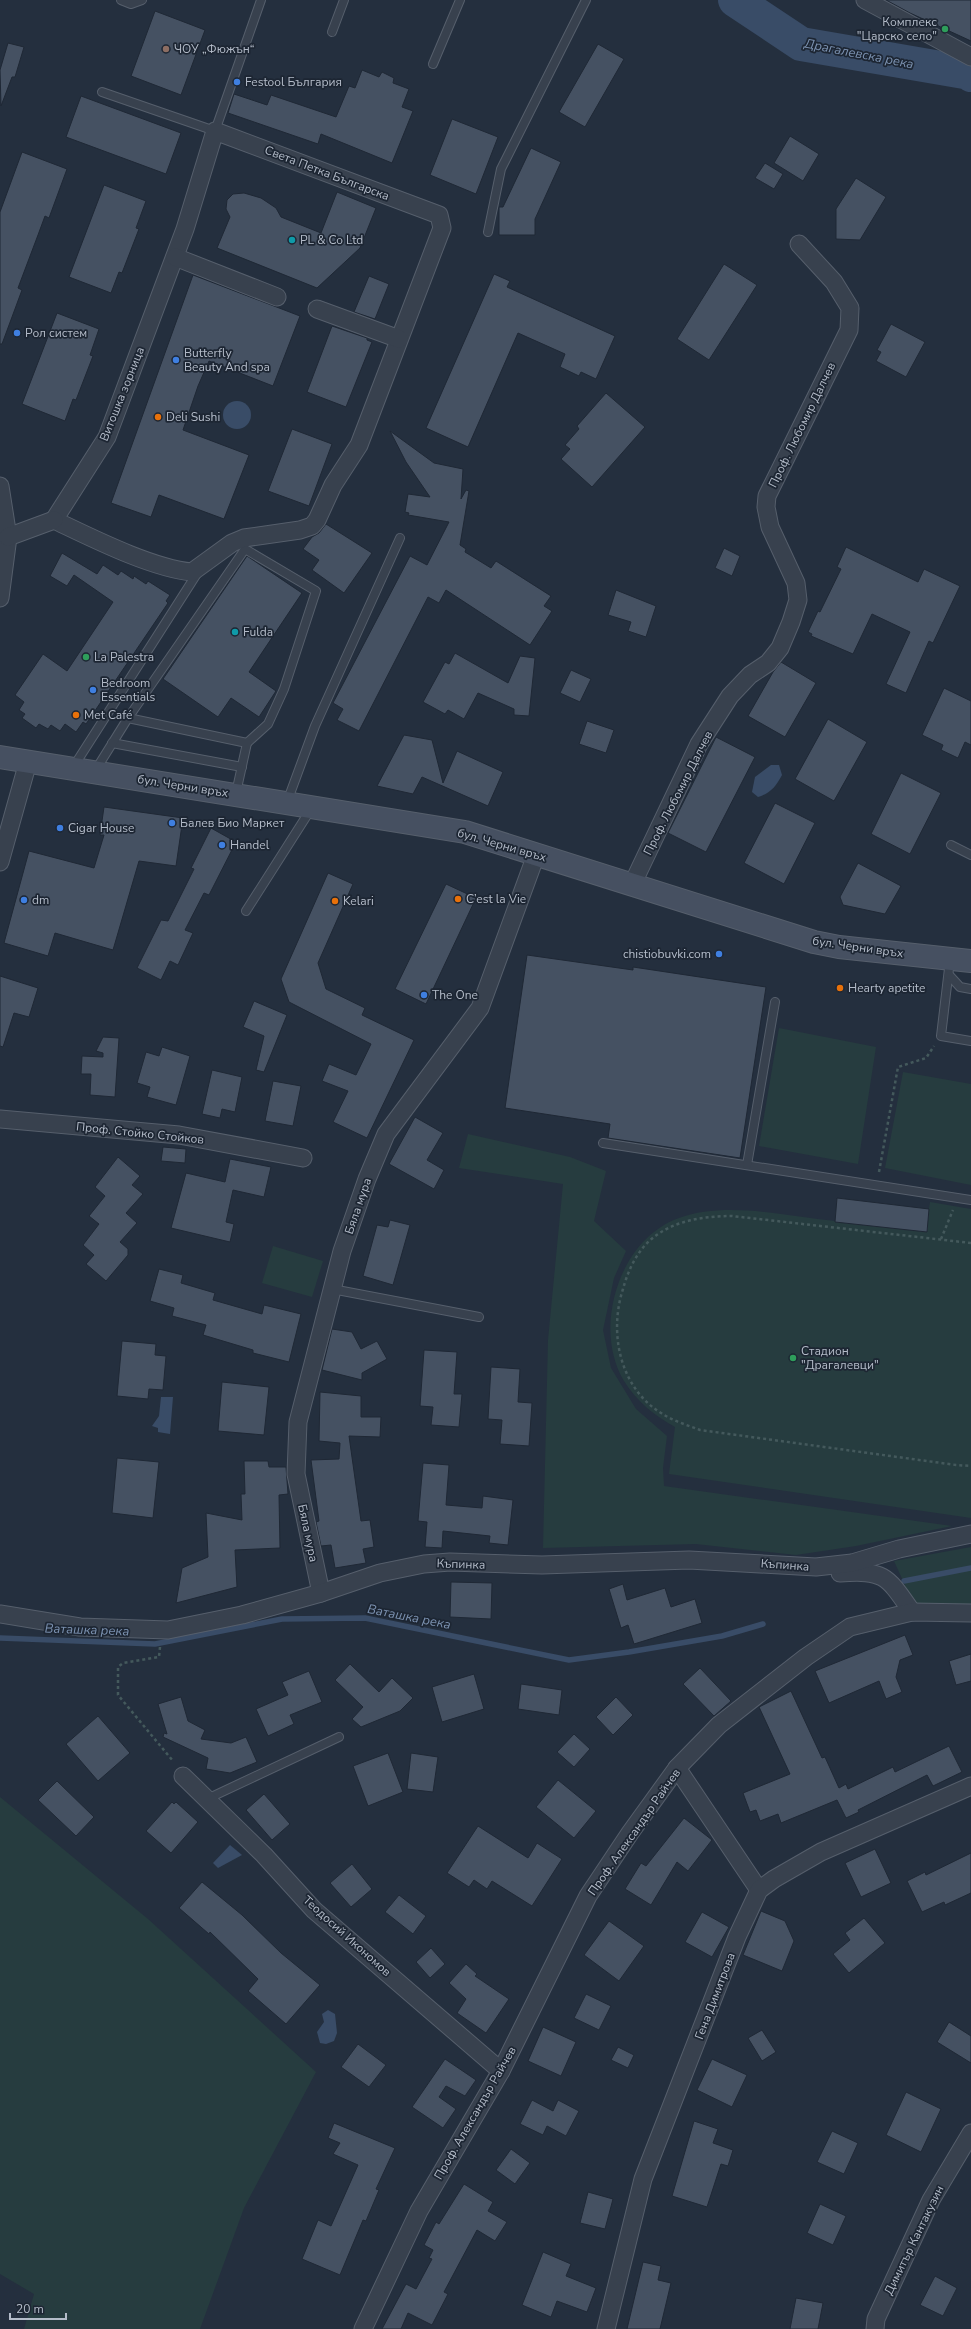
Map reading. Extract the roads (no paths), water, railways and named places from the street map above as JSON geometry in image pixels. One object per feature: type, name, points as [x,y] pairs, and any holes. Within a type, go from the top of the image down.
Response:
[{"type":"main road","name":"бул. Черни връх","points":[[0,757],[465,832],[814,942],[957,965]]},
{"type":"street","points":[[865,0],[971,57]]},
{"type":"street","name":"Света Петка Българска","points":[[215,131],[439,215],[442,228],[399,339]]},
{"type":"street","name":"Витошка зорница","points":[[54,520],[107,437],[174,257],[215,131]]},
{"type":"street","name":"Проф. Любомир Далчев","points":[[632,885],[699,744],[730,696],[750,675],[768,663],[780,648],[798,600],[796,583],[770,527],[766,507],[767,496],[849,330],[850,308],[834,282],[799,244]]},
{"type":"street","points":[[174,257],[277,297]]},
{"type":"street","points":[[8,537],[54,520],[106,544],[177,570],[192,572],[232,543],[244,538],[300,530],[312,526],[317,520],[333,485],[359,445],[399,339],[317,309]]},
{"type":"street","points":[[0,486],[8,537],[0,598]]},
{"type":"street","points":[[1,852],[28,762]]},
{"type":"street","name":"Бяла мура","points":[[321,1593],[296,1474],[298,1422],[342,1251],[367,1179],[386,1134],[480,1008],[536,855]]},
{"type":"street","name":"Проф. Стойко Стойков","points":[[0,1119],[179,1135],[302,1158]]},
{"type":"street","points":[[816,1567],[852,1563],[899,1549],[971,1534]]},
{"type":"street","name":"Къпинка","points":[[0,1614],[80,1626],[168,1630],[242,1615],[321,1593],[380,1574],[430,1563],[542,1565],[689,1560],[816,1567],[823,1572],[834,1574],[867,1572],[880,1575],[892,1583],[912,1612]]},
{"type":"street","name":"Проф. Александър Райчев","points":[[363,2329],[419,2211],[501,2071],[588,1896],[630,1833],[677,1768],[719,1726],[806,1657],[850,1627],[912,1612],[971,1613]]},
{"type":"street","points":[[677,1768],[759,1890]]},
{"type":"street","name":"Теодосий Икономов","points":[[183,1776],[264,1855],[314,1910],[501,2071]]},
{"type":"street","name":"Гена Димитрова","points":[[606,2329],[643,2179],[737,1938],[759,1890],[774,1879],[821,1852],[971,1786]]},
{"type":"street","name":"Димитър Кантакузин","points":[[875,2329],[876,2319],[931,2200],[971,2133]]},
{"type":"lane","points":[[121,0],[131,4],[142,0]]},
{"type":"lane","points":[[102,92],[215,131],[261,0]]},
{"type":"lane","points":[[332,32],[344,0]]},
{"type":"lane","points":[[433,64],[460,0]]},
{"type":"lane","points":[[488,232],[500,169],[586,0]]},
{"type":"lane","points":[[287,803],[314,726],[400,538]]},
{"type":"lane","points":[[94,771],[128,718],[245,549],[316,591],[284,689],[268,724],[247,743],[236,794]]},
{"type":"lane","points":[[73,768],[202,566]]},
{"type":"lane","points":[[128,718],[247,743]]},
{"type":"lane","points":[[112,743],[242,767]]},
{"type":"lane","points":[[246,911],[312,807]]},
{"type":"lane","points":[[951,845],[971,855]]},
{"type":"lane","points":[[957,965],[960,987],[971,989]]},
{"type":"lane","points":[[957,965],[941,1036],[971,1041]]},
{"type":"lane","points":[[747,1165],[775,1002]]},
{"type":"lane","points":[[603,1143],[967,1200]]},
{"type":"lane","points":[[332,1289],[479,1317]]},
{"type":"lane","points":[[207,1799],[338,1737]]},
{"type":"water","points":[[237,401],[247,405],[251,415],[247,425],[237,429],[227,425],[223,415],[227,405]]},
{"type":"water","points":[[771,765],[779,765],[782,775],[773,789],[758,797],[752,792],[755,777]]},
{"type":"water","points":[[161,1397],[173,1397],[170,1434],[158,1432],[158,1428],[152,1426],[159,1416]]},
{"type":"water","points":[[230,1845],[242,1855],[218,1868],[213,1863]]},
{"type":"water","points":[[328,2010],[335,2014],[337,2033],[334,2041],[326,2044],[320,2043],[317,2032],[324,2022],[322,2014]]},
{"type":"waterway","name":"Драгалевска река","points":[[735,0],[801,44],[970,73],[971,75]]},
{"type":"waterway","name":"Ваташка река","points":[[904,1581],[971,1568]]},
{"type":"waterway","name":"Ваташка река","points":[[0,1638],[155,1644],[282,1619],[365,1618],[569,1660],[629,1652],[722,1636],[763,1624]]},
{"type":"place","name":"Комплекс \"Царско село\"","points":[[945,29]]},
{"type":"place","name":"ЧОУ „Фюжън“","points":[[166,49]]},
{"type":"place","name":"Festool България","points":[[237,82]]},
{"type":"place","name":"PL & Co Ltd","points":[[292,240]]},
{"type":"place","name":"Рол систем","points":[[17,333]]},
{"type":"place","name":"Butterfly Beauty And spa","points":[[176,360]]},
{"type":"place","name":"Deli Sushi","points":[[158,417]]},
{"type":"place","name":"Fulda","points":[[235,632]]},
{"type":"place","name":"La Palestra","points":[[86,657]]},
{"type":"place","name":"Bedroom Essentials","points":[[93,690]]},
{"type":"place","name":"Met Café","points":[[76,715]]},
{"type":"place","name":"Балев Био Маркет","points":[[172,823]]},
{"type":"place","name":"Cigar House","points":[[60,828]]},
{"type":"place","name":"Handel","points":[[222,845]]},
{"type":"place","name":"C’est la Vie","points":[[458,899]]},
{"type":"place","name":"dm","points":[[24,900]]},
{"type":"place","name":"Kelari","points":[[335,901]]},
{"type":"place","name":"chistiobuvki.com","points":[[719,954]]},
{"type":"place","name":"Hearty apetite","points":[[840,988]]},
{"type":"place","name":"The One","points":[[424,995]]},
{"type":"place","name":"Стадион \"Драгалевци\"","points":[[793,1358]]}]
